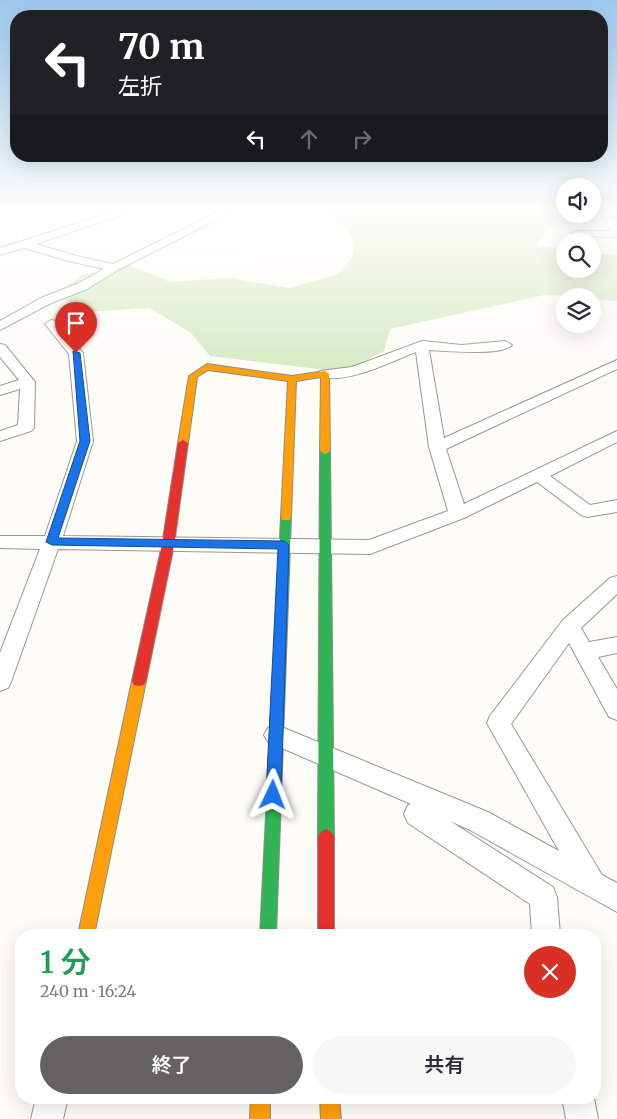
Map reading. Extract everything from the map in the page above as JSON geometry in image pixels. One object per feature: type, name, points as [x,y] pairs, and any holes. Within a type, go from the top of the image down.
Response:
[{"type":"street","points":[[92,263],[114,268]]},
{"type":"street","points":[[0,326],[45,300],[83,286],[124,263]]},
{"type":"street","points":[[0,682],[52,542],[85,441],[76,353],[52,324]]},
{"type":"street","points":[[87,929],[168,545],[193,376],[207,367],[292,379],[354,371],[422,345],[462,349],[505,345]]},
{"type":"street","points":[[422,345],[438,447],[458,514]]},
{"type":"street","points":[[0,348],[28,382],[26,428],[0,436]]},
{"type":"street","points":[[438,447],[617,364]]},
{"type":"street","points":[[325,374],[326,929]]},
{"type":"street","points":[[268,929],[292,379]]},
{"type":"street","points":[[0,391],[28,382]]},
{"type":"street","points":[[0,542],[284,545],[370,548],[458,514],[617,436]]},
{"type":"street","points":[[538,475],[587,511],[617,506]]},
{"type":"street","points":[[592,884],[498,723],[570,626],[617,583]]},
{"type":"street","points":[[570,626],[617,710]]},
{"type":"street","points":[[584,652],[617,645]]},
{"type":"street","points":[[276,735],[479,821],[617,898]]},
{"type":"street","points":[[417,814],[543,897],[546,929]]},
{"type":"street","points":[[47,1119],[51,1104]]},
{"type":"street","points":[[260,1119],[261,1104]]},
{"type":"street","points":[[330,1104],[331,1119]]},
{"type":"street","points":[[579,1104],[582,1119]]},
{"type":"green space","points":[[347,263],[556,263],[556,278],[601,278],[601,263],[617,263],[617,301],[601,300],[601,288],[556,288],[556,295],[544,295],[390,329],[384,351],[343,372],[210,356],[191,333],[150,308],[82,312],[60,295],[79,276],[129,265],[170,282],[228,278],[289,288],[338,274]]},
{"type":"traffic: fast","points":[[325,451],[326,837]]},
{"type":"traffic: fast","points":[[268,929],[286,517]]},
{"type":"traffic: slow","points":[[183,443],[193,376],[207,367],[292,379],[325,374],[325,451]]},
{"type":"traffic: slow","points":[[286,517],[292,379]]},
{"type":"traffic: slow","points":[[87,929],[139,681]]},
{"type":"traffic: slow","points":[[260,1119],[261,1104]]},
{"type":"traffic: slow","points":[[330,1104],[331,1119]]},
{"type":"traffic: jam","points":[[139,681],[168,545],[183,443]]},
{"type":"traffic: jam","points":[[326,837],[326,929]]},
{"type":"route","points":[[76,353],[85,441],[52,542],[284,545],[273,795]]}]
